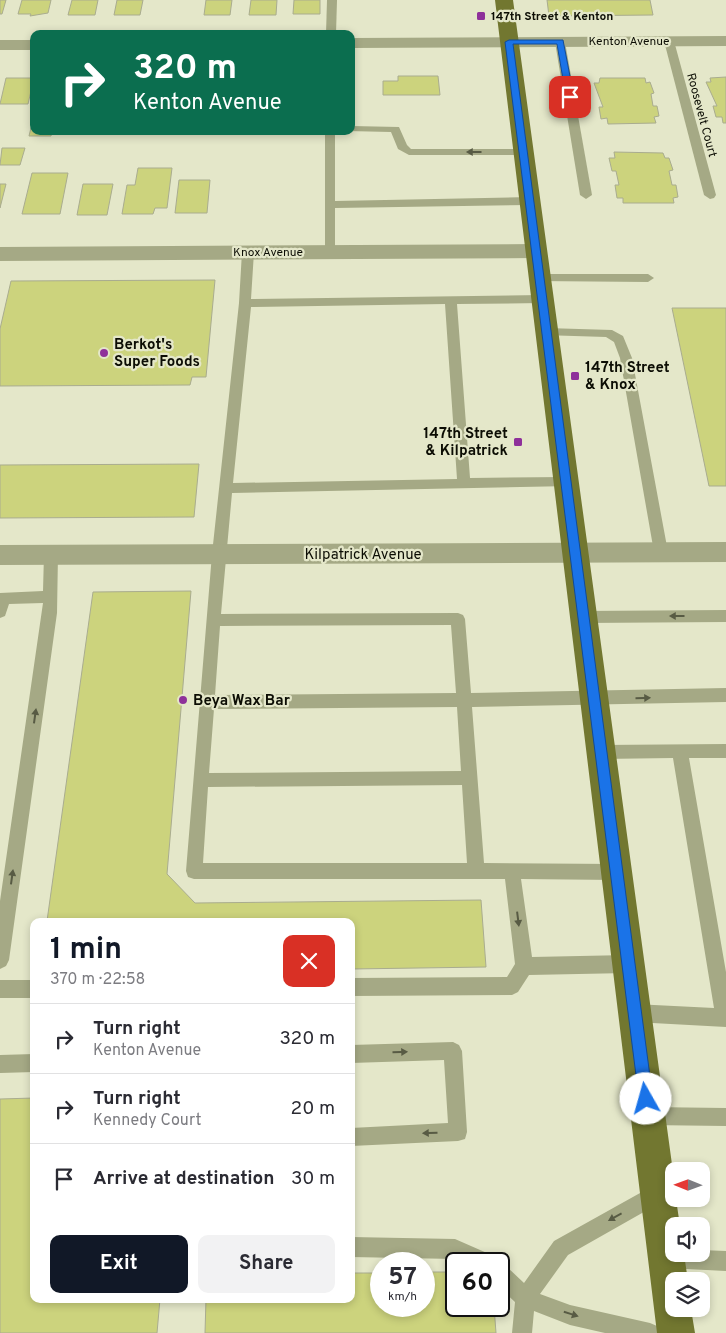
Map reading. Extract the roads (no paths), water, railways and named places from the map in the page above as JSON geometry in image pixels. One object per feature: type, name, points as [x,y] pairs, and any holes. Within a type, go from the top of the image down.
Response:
[{"type":"main road","points":[[504,0],[665,1250]]},
{"type":"main road","points":[[667,1262],[676,1333]]},
{"type":"street","name":"Kenton Avenue","points":[[355,43],[726,41]]},
{"type":"street","points":[[0,45],[30,45]]},
{"type":"street","name":"Knox Avenue","points":[[0,254],[536,251]]},
{"type":"street","name":"Kilpatrick Avenue","points":[[0,554],[726,552]]},
{"type":"lane","points":[[331,30],[332,0]]},
{"type":"lane","name":"Roosevelt Court","points":[[669,41],[710,195]]},
{"type":"lane","points":[[560,42],[586,195]]},
{"type":"lane","points":[[355,129],[395,129],[402,147],[409,152],[523,152]]},
{"type":"lane","points":[[329,252],[330,135]]},
{"type":"lane","points":[[328,205],[530,201]]},
{"type":"lane","points":[[248,252],[245,303],[219,554],[194,871],[616,872]]},
{"type":"lane","points":[[245,303],[450,300],[648,278]]},
{"type":"lane","points":[[450,300],[464,482]]},
{"type":"lane","points":[[546,332],[608,333],[619,339],[626,358],[661,552]]},
{"type":"lane","points":[[226,488],[464,482],[566,482]]},
{"type":"lane","points":[[0,960],[50,613],[51,554]]},
{"type":"lane","points":[[1,605],[50,597]]},
{"type":"lane","points":[[583,617],[726,616]]},
{"type":"lane","points":[[214,620],[458,619],[466,700],[476,871]]},
{"type":"lane","points":[[207,702],[594,699],[726,695]]},
{"type":"lane","points":[[601,752],[726,751]]},
{"type":"lane","points":[[634,1013],[726,1018],[680,752]]},
{"type":"lane","points":[[201,780],[471,778]]},
{"type":"lane","points":[[355,987],[512,986],[524,966],[512,872]]},
{"type":"lane","points":[[524,966],[628,964]]},
{"type":"lane","points":[[0,989],[30,988]]},
{"type":"lane","points":[[355,1054],[454,1051],[458,1132],[355,1137]]},
{"type":"lane","points":[[0,1064],[30,1063]]},
{"type":"lane","points":[[648,1116],[726,1117]]},
{"type":"lane","points":[[522,1333],[525,1298],[561,1248],[658,1193]]},
{"type":"lane","points":[[355,1247],[455,1249],[462,1252]]},
{"type":"lane","points":[[710,1259],[726,1260]]},
{"type":"lane","points":[[510,1283],[525,1298],[570,1315],[650,1333]]},
{"type":"place","name":"147th Street & Kenton","points":[[481,16]]},
{"type":"place","name":"Berkot's Super Foods","points":[[104,353]]},
{"type":"place","name":"147th Street & Knox","points":[[575,376]]},
{"type":"place","name":"147th Street & Kilpatrick","points":[[518,442]]},
{"type":"place","name":"Beya Wax Bar","points":[[183,700]]}]
